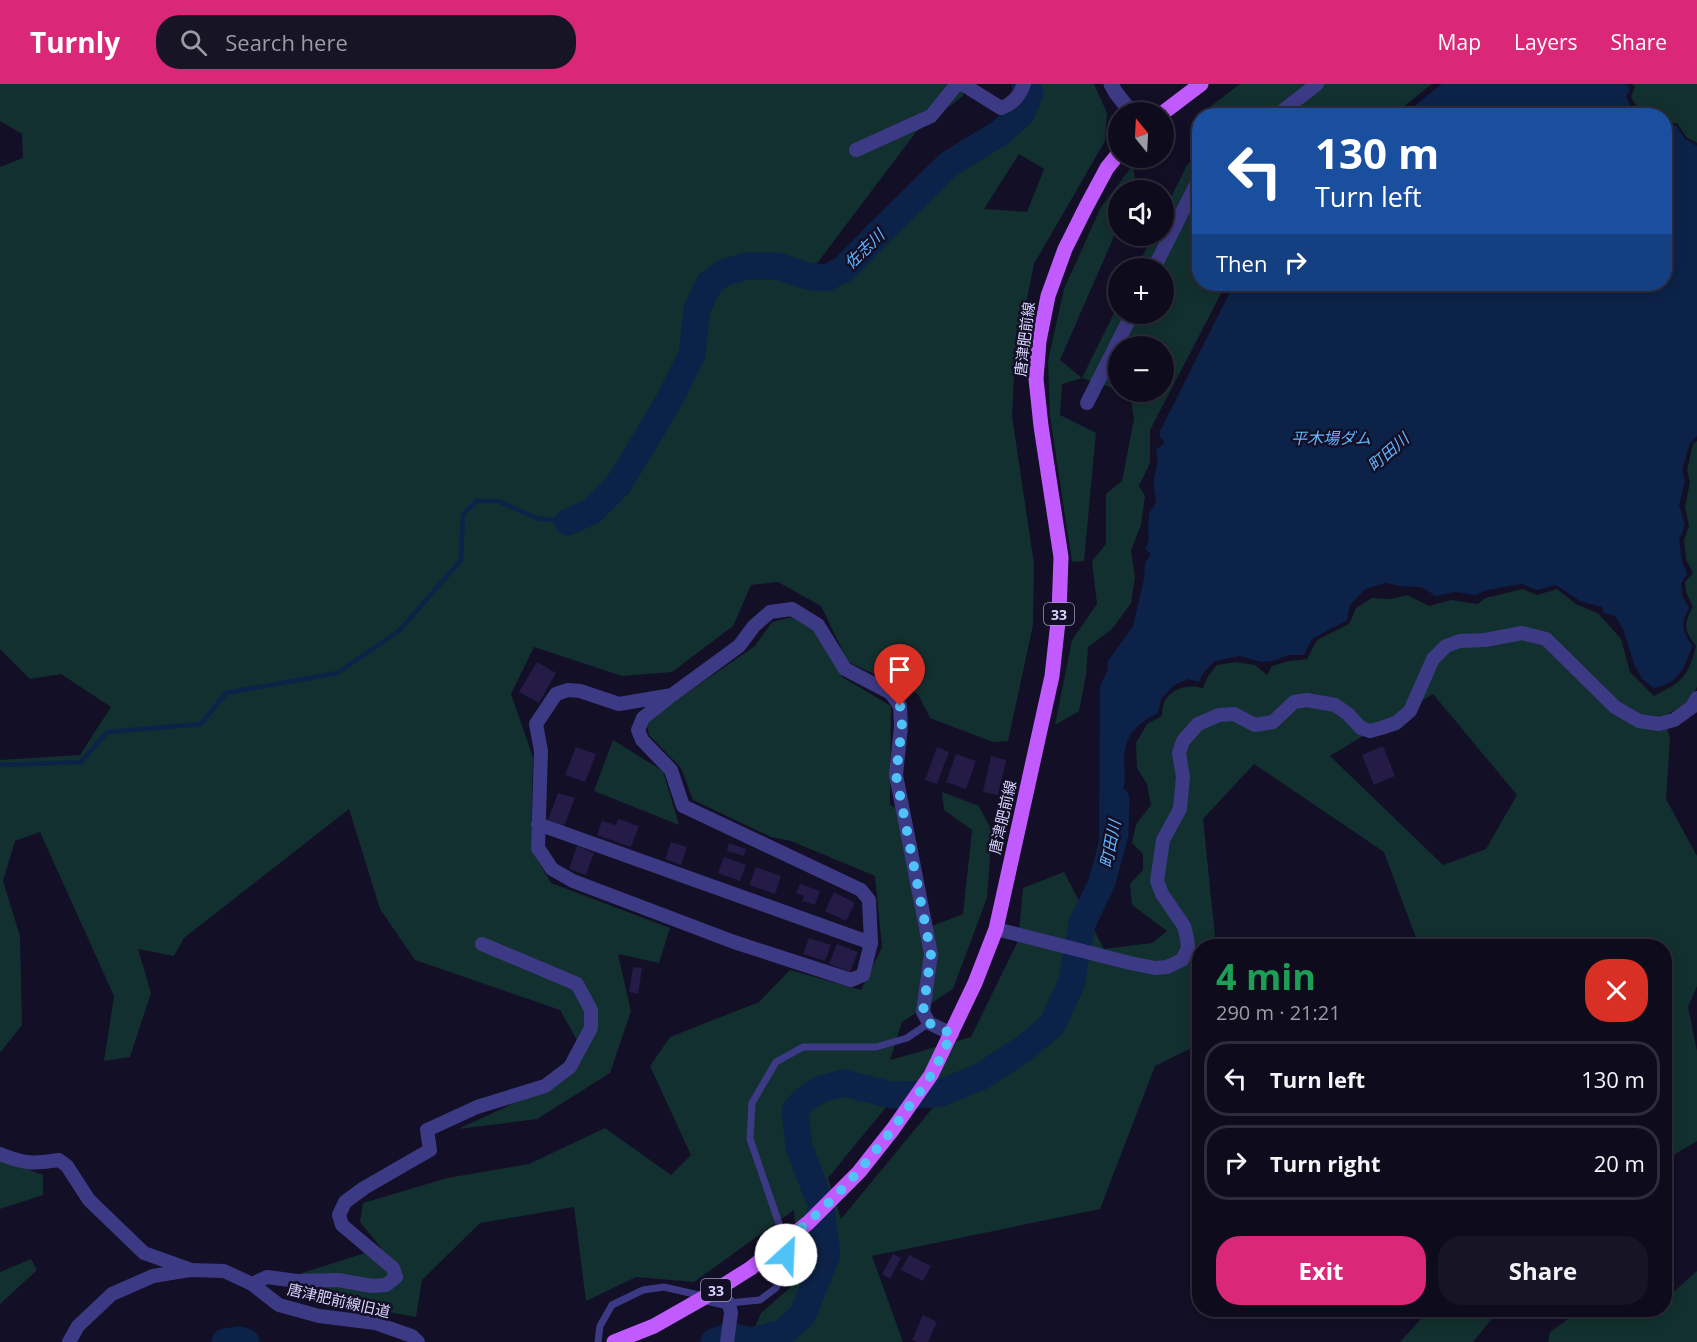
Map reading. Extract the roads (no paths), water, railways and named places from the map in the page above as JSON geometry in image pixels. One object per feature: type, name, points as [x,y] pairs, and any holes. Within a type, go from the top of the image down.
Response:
[{"type":"main road","points":[[1174,104],[1201,84]]},
{"type":"main road","name":"唐津肥前線","points":[[615,1342],[654,1326],[705,1297],[751,1268],[808,1223],[859,1172],[931,1075],[975,983],[996,929],[1052,676],[1059,613],[1061,557],[1036,379],[1039,341],[1048,296],[1065,249],[1109,168]]},
{"type":"street","points":[[856,150],[931,116],[957,84],[964,85],[1001,108],[1008,105],[1022,89]]},
{"type":"street","points":[[1111,84],[1123,102]]},
{"type":"street","points":[[1286,108],[1317,84]]},
{"type":"street","points":[[1159,258],[1192,193]]},
{"type":"street","points":[[1087,403],[1127,324]]},
{"type":"street","points":[[672,695],[619,704],[579,691],[568,690],[556,694],[536,724],[541,751],[538,848],[552,869],[573,881],[734,942],[851,980],[863,975],[871,943],[869,900],[861,891],[683,806],[671,770],[642,740],[638,730],[643,718],[740,646],[754,626],[771,612],[792,609],[818,625],[845,669],[891,693],[900,706],[902,726],[896,775],[931,954],[923,1012],[929,1023],[952,1034]]},
{"type":"street","points":[[996,929],[1155,968],[1167,967],[1182,960],[1188,948],[1184,926],[1162,894],[1157,881],[1163,840],[1180,809],[1182,777],[1179,753],[1183,741],[1198,724],[1220,715],[1234,714],[1255,725],[1273,722],[1294,702],[1307,700],[1335,705],[1348,714],[1361,728],[1370,731],[1395,723],[1410,711],[1433,659],[1446,646],[1460,641],[1485,640],[1522,633],[1546,639],[1616,707],[1639,721],[1659,724],[1674,720],[1692,707],[1697,698]]},
{"type":"street","points":[[538,824],[871,943]]},
{"type":"street","points":[[252,1284],[267,1277],[297,1281],[338,1280],[372,1286],[387,1285],[396,1277],[393,1268],[342,1225],[339,1215],[345,1202],[364,1188],[430,1150],[427,1130],[477,1107],[544,1086],[570,1067],[591,1028],[591,1010],[577,984],[483,944]]},
{"type":"street","points":[[0,1154],[20,1162],[39,1163],[59,1160],[67,1166],[89,1200],[144,1252],[190,1270]]},
{"type":"street","name":"唐津肥前線旧道","points":[[69,1342],[78,1326],[112,1294],[153,1276],[190,1270],[224,1271],[252,1284],[279,1305],[320,1316],[375,1323],[412,1336],[418,1342]]},
{"type":"street","points":[[705,1297],[729,1303],[731,1313],[728,1336]]},
{"type":"lane","points":[[729,1303],[760,1300],[776,1288],[787,1269],[785,1241],[750,1139],[752,1103],[776,1062],[803,1047],[876,1047],[907,1038],[929,1023]]},
{"type":"lane","points":[[598,1342],[600,1326],[612,1305],[643,1290],[664,1287],[705,1297]]},
{"type":"water","points":[[1442,84],[1624,84],[1630,90],[1626,96],[1634,108],[1412,108]]},
{"type":"water","name":"平木場ダム","points":[[1676,125],[1685,139],[1697,146],[1697,436],[1690,443],[1682,470],[1685,481],[1679,505],[1685,525],[1679,540],[1682,561],[1687,574],[1681,583],[1682,595],[1689,608],[1684,619],[1684,628],[1692,646],[1679,674],[1669,683],[1654,688],[1642,679],[1634,664],[1623,629],[1615,616],[1604,613],[1602,607],[1580,601],[1556,585],[1537,590],[1522,584],[1487,590],[1476,595],[1454,592],[1436,596],[1421,587],[1386,583],[1365,589],[1350,605],[1347,620],[1312,639],[1304,655],[1288,655],[1273,661],[1262,662],[1240,656],[1215,661],[1203,673],[1199,682],[1188,679],[1174,685],[1161,699],[1158,713],[1141,723],[1129,737],[1124,753],[1123,792],[1128,804],[1127,823],[1118,839],[1104,834],[1099,847],[1100,686],[1108,669],[1108,661],[1133,626],[1144,579],[1145,563],[1151,554],[1145,549],[1149,540],[1149,514],[1156,502],[1154,477],[1158,461],[1156,450],[1165,442],[1160,437],[1160,431],[1230,291],[1672,291],[1672,126]]},
{"type":"waterway","name":"佐志川","points":[[568,522],[592,511],[618,485],[645,441],[671,397],[692,354],[697,309],[709,284],[723,273],[747,266],[778,266],[807,276],[826,278],[844,269],[949,164],[1000,133],[1022,113],[1030,93],[1025,84]]},
{"type":"waterway","points":[[0,765],[81,762],[107,732],[201,724],[226,693],[337,673],[399,631],[461,560],[463,514],[477,501],[498,501],[536,518],[568,522]]},
{"type":"waterway","name":"町田川","points":[[714,1342],[730,1336],[752,1341],[782,1333],[802,1316],[827,1255],[820,1202],[799,1147],[795,1111],[804,1100],[821,1089],[843,1083],[891,1095],[938,1094],[982,1076],[1026,1047],[1052,1025],[1071,984],[1082,924],[1102,882],[1115,834],[1116,800]]},
{"type":"waterway","name":"町田川","points":[[225,1342],[240,1340],[246,1342]]}]
